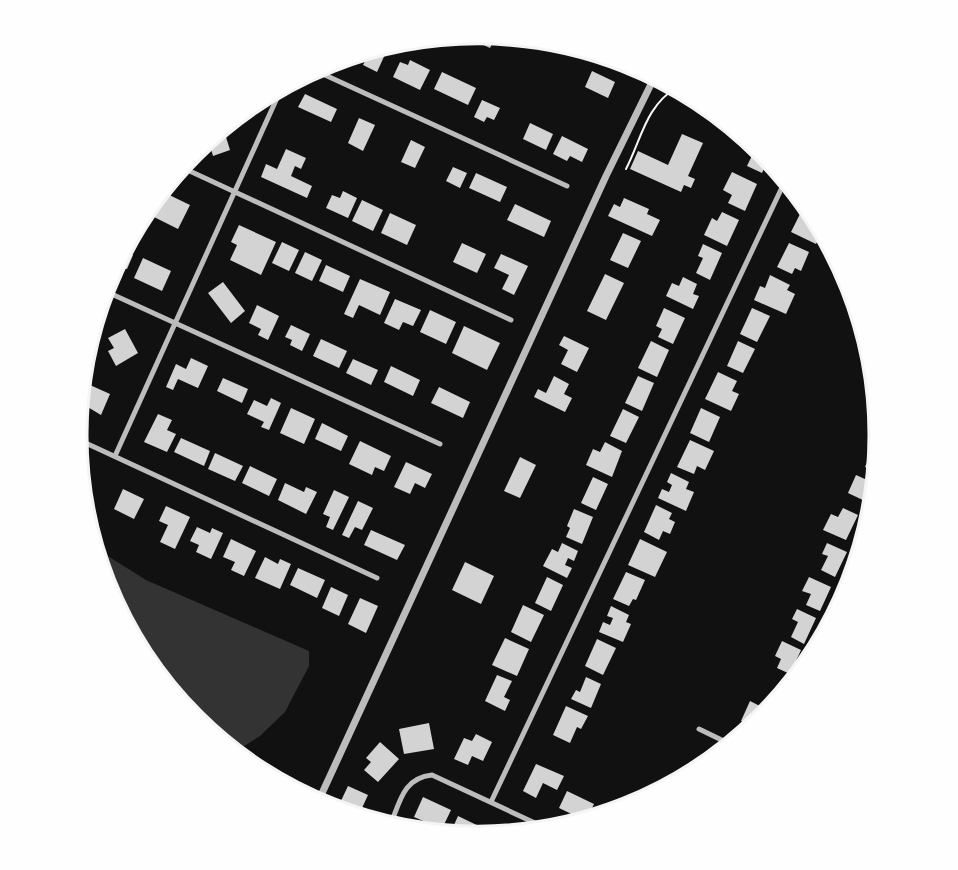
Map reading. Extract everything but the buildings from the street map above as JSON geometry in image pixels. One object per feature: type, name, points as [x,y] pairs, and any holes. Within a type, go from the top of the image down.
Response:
[{"type":"street","points":[[325,75],[567,186]]},
{"type":"street","points":[[322,794],[606,176],[652,84]]},
{"type":"street","points":[[116,456],[276,100]]},
{"type":"street","points":[[190,171],[511,320]]},
{"type":"street","points":[[491,802],[782,188]]},
{"type":"street","points":[[113,295],[440,444]]},
{"type":"street","points":[[87,444],[377,578]]},
{"type":"street","points":[[699,729],[723,741]]},
{"type":"street","points":[[394,817],[408,785],[418,776],[432,775],[534,822]]},
{"type":"path","points":[[627,169],[653,108],[668,92]]},
{"type":"shaded area","points":[[106,555],[146,580],[309,651],[309,666],[285,712],[260,736],[243,747],[202,712],[168,673],[140,631],[117,585]]}]
